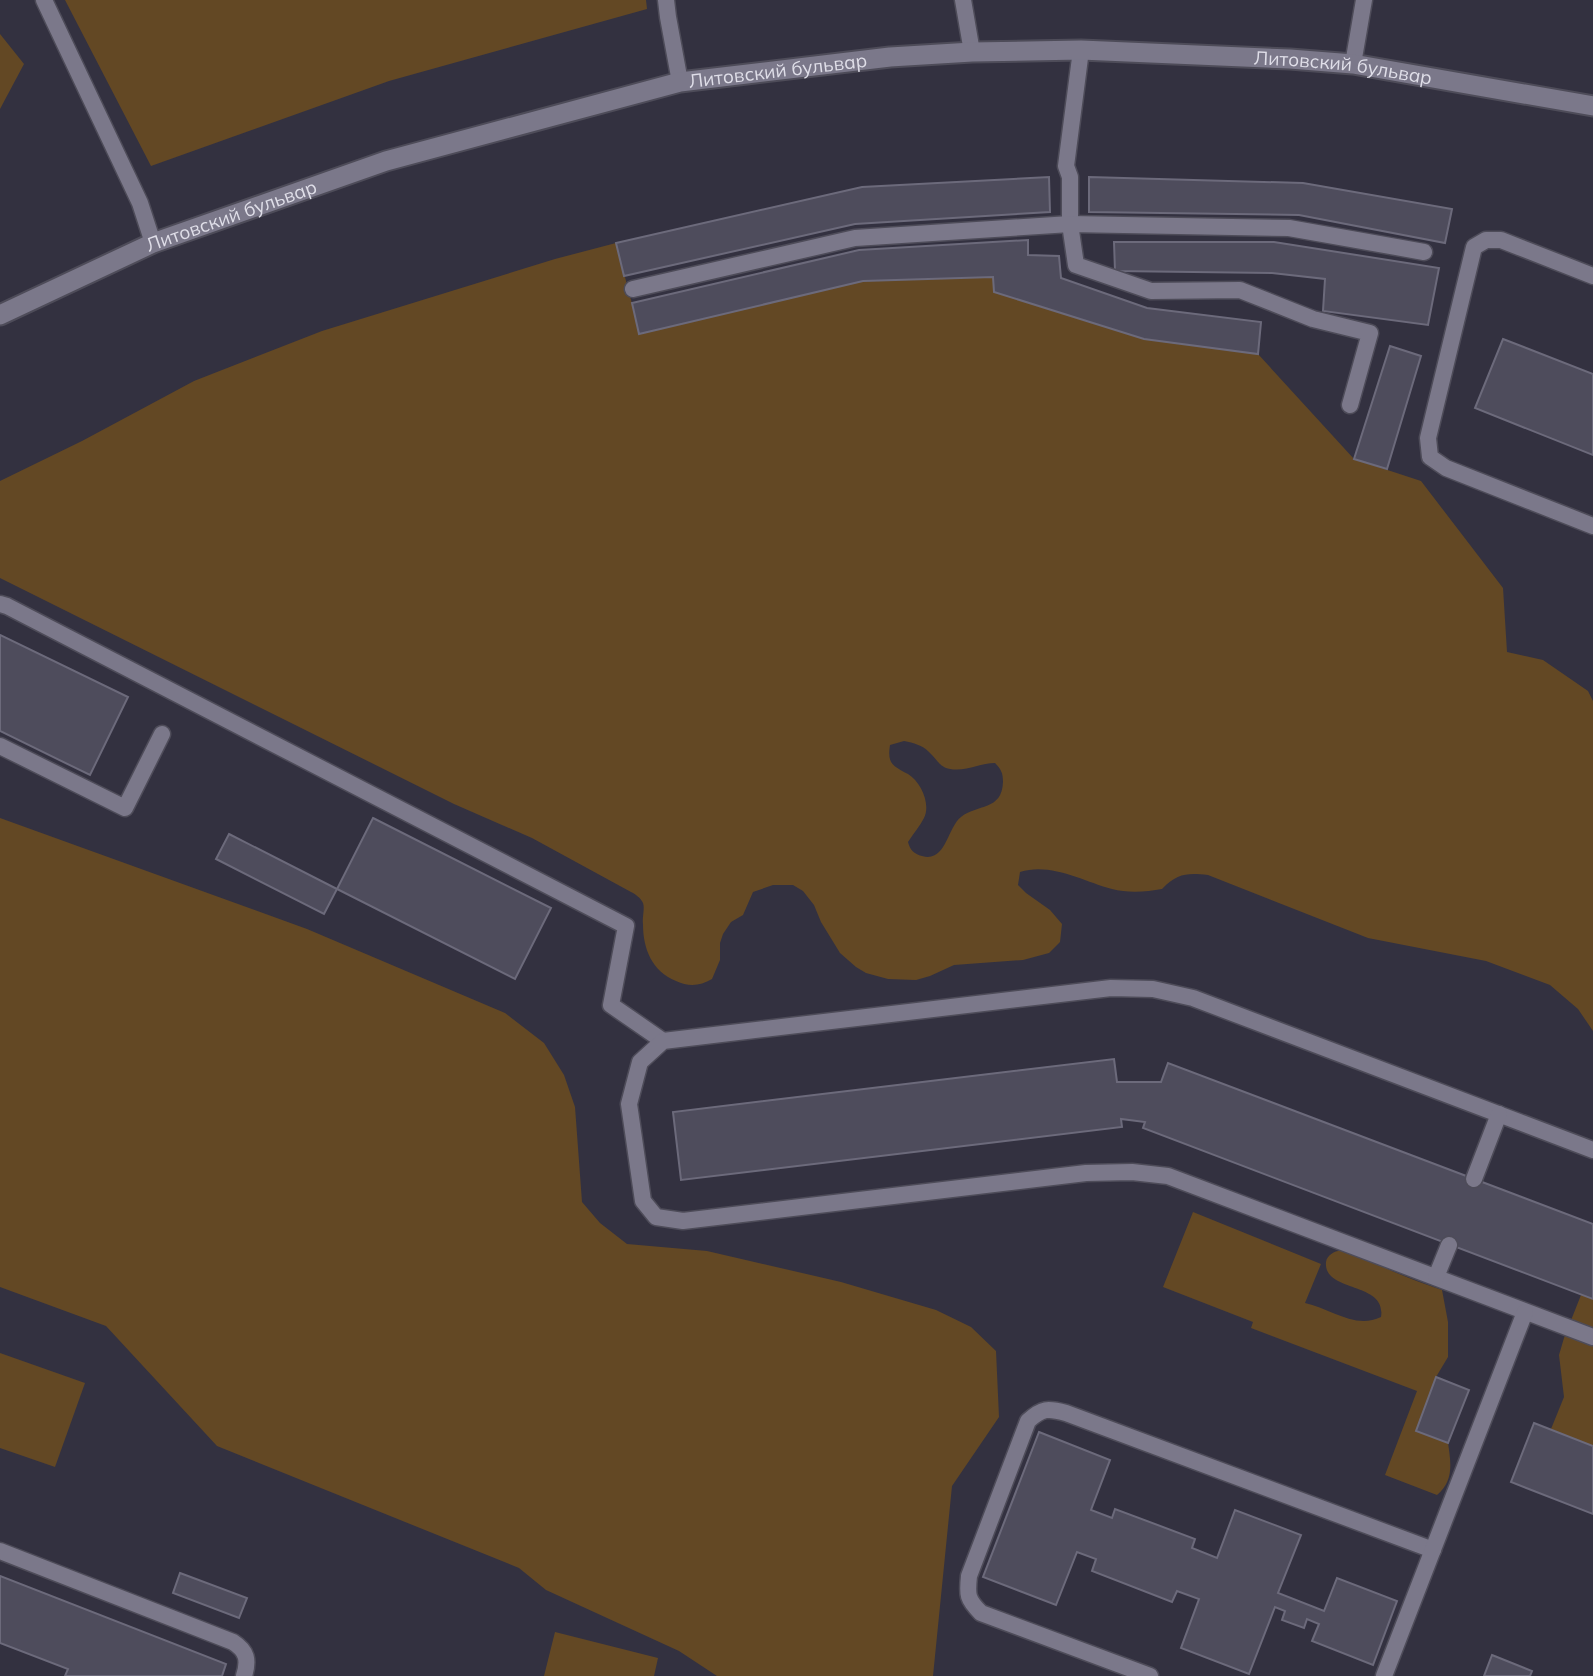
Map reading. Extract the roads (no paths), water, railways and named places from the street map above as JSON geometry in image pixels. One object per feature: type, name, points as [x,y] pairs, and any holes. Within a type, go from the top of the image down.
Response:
[{"type":"main road","name":"Литовский бульвар","points":[[0,315],[153,243],[386,161],[680,82],[890,57],[1081,50],[1353,64],[1593,106]]},
{"type":"lane","points":[[44,0],[140,203],[153,243]]},
{"type":"lane","points":[[666,0],[680,82]]},
{"type":"lane","points":[[963,0],[972,52]]},
{"type":"lane","points":[[1353,64],[1364,0]]},
{"type":"lane","points":[[1081,50],[1066,166],[1070,177],[1070,224],[1076,265],[1150,291],[1240,290],[1313,319],[1370,333],[1350,405]]},
{"type":"lane","points":[[633,289],[855,238],[1070,224],[1289,228],[1424,252]]},
{"type":"lane","points":[[1593,276],[1501,240],[1486,240],[1474,247],[1428,438],[1430,457],[1446,468],[1593,526]]},
{"type":"lane","points":[[0,604],[626,926],[611,1005],[663,1041]]},
{"type":"lane","points":[[0,746],[125,808],[162,734]]},
{"type":"lane","points":[[1593,1150],[1193,998],[1153,989],[1111,988],[663,1041],[640,1062],[629,1104],[643,1201],[656,1217],[683,1221],[1086,1173],[1132,1172],[1168,1176],[1593,1337]]},
{"type":"lane","points":[[1474,1179],[1499,1114]]},
{"type":"lane","points":[[1436,1277],[1449,1245]]},
{"type":"lane","points":[[1384,1676],[1525,1312]]},
{"type":"lane","points":[[1150,1676],[981,1613],[967,1593],[969,1576],[1028,1421],[1037,1413],[1050,1409],[1066,1413],[1433,1550]]},
{"type":"lane","points":[[0,1551],[233,1642],[241,1647],[247,1657],[244,1676]]}]
